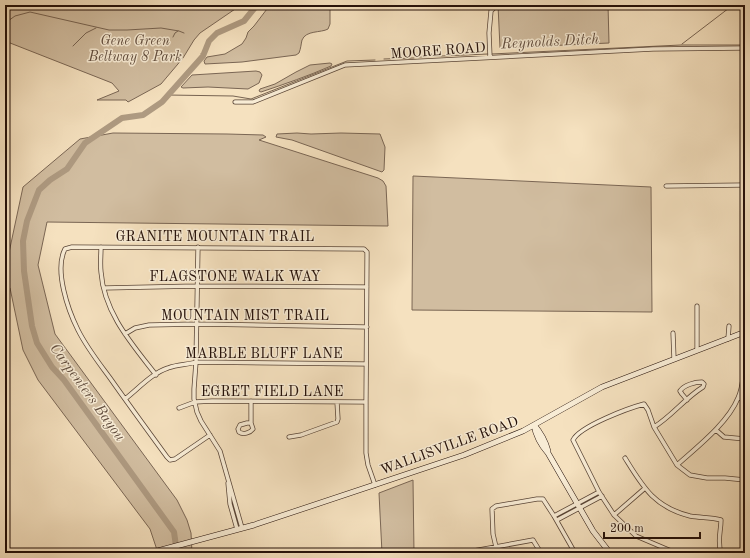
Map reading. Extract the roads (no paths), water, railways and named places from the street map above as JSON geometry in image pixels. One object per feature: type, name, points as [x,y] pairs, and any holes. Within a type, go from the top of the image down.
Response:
[{"type":"main road","name":"WALLISVILLE ROAD","points":[[150,553],[239,529],[464,455],[498,442],[534,425],[602,387],[745,332]]},
{"type":"main road","points":[[534,425],[540,432],[545,442],[548,454],[578,506],[593,531],[610,553]]},
{"type":"street","points":[[490,57],[489,33],[491,11],[497,5]]},
{"type":"street","name":"MOORE ROAD","points":[[235,102],[253,102],[345,66],[652,49],[745,48]]},
{"type":"street","points":[[666,186],[745,185]]},
{"type":"street","name":"GRANITE MOUNTAIN TRAIL","points":[[125,399],[84,340],[73,318],[68,305],[61,273],[61,259],[65,249],[72,247],[359,248],[365,250],[367,256],[367,287]]},
{"type":"street","points":[[101,247],[101,272],[111,311],[125,334],[156,374]]},
{"type":"street","points":[[198,247],[196,362],[194,389],[195,402],[200,419],[220,451],[228,478],[230,504],[239,529]]},
{"type":"street","name":"FLAGSTONE WALK WAY","points":[[104,288],[197,286],[367,287]]},
{"type":"street","points":[[367,287],[366,453],[368,465],[375,485]]},
{"type":"street","points":[[697,306],[697,350]]},
{"type":"street","name":"MOUNTAIN MIST TRAIL","points":[[125,334],[133,329],[146,325],[197,324],[367,327]]},
{"type":"street","points":[[728,339],[729,326]]},
{"type":"street","points":[[673,333],[674,359]]},
{"type":"street","name":"MARBLE BLUFF LANE","points":[[125,399],[156,374],[166,368],[196,362],[366,364]]},
{"type":"street","points":[[678,465],[716,430],[732,408],[738,398],[745,364]]},
{"type":"street","points":[[654,427],[666,420],[687,400],[696,391],[703,387],[704,384],[702,382],[682,388],[680,391],[687,400]]},
{"type":"street","points":[[738,398],[745,400]]},
{"type":"street","points":[[125,399],[167,457],[172,460],[210,434]]},
{"type":"street","points":[[251,401],[251,423]]},
{"type":"street","name":"EGRET FIELD LANE","points":[[179,408],[195,402],[366,402]]},
{"type":"street","points":[[289,437],[301,435],[337,422],[337,402]]},
{"type":"street","points":[[676,553],[636,536],[614,515],[599,492],[573,440],[575,436],[593,425],[632,407],[644,404],[648,410],[654,427],[678,465],[690,475],[707,478],[745,480]]},
{"type":"street","points":[[716,430],[724,437],[745,439]]},
{"type":"street","points":[[624,458],[644,489],[660,504],[679,513],[700,518],[714,518],[721,520],[719,537],[722,553]]},
{"type":"street","points":[[614,515],[644,489]]},
{"type":"street","points":[[557,520],[599,492]]},
{"type":"street","points":[[554,516],[602,496]]},
{"type":"street","points":[[496,547],[493,534],[492,509],[496,506],[543,499],[557,520],[575,553]]},
{"type":"street","points":[[434,552],[473,552],[533,540],[541,553]]},
{"type":"waterway","name":"Carpenters Bayou","points":[[177,553],[174,532],[64,380],[52,367],[37,343],[32,326],[24,271],[23,241],[27,221],[39,190],[50,180],[67,169],[85,143],[122,118],[143,115],[162,102],[203,56],[209,41],[217,33],[244,21],[257,5]]},
{"type":"waterway","points":[[682,44],[733,5]]},
{"type":"waterway","points":[[8,21],[15,16],[30,12],[109,30],[161,28],[184,33]]},
{"type":"waterway","points":[[73,46],[86,33],[96,28]]},
{"type":"waterway","points":[[173,37],[178,31]]},
{"type":"waterway","name":"Reynolds Ditch","points":[[491,54],[681,45],[745,45]]},
{"type":"waterway","name":"Reynolds Ditch","points":[[419,57],[488,54]]},
{"type":"waterway","name":"Reynolds Ditch","points":[[384,59],[414,58]]},
{"type":"waterway","name":"Reynolds Ditch","points":[[167,95],[233,96],[251,99],[347,61],[375,60]]},
{"type":"park label","name":"Gene Green Beltway 8 Park","points":[[135,48]]}]
